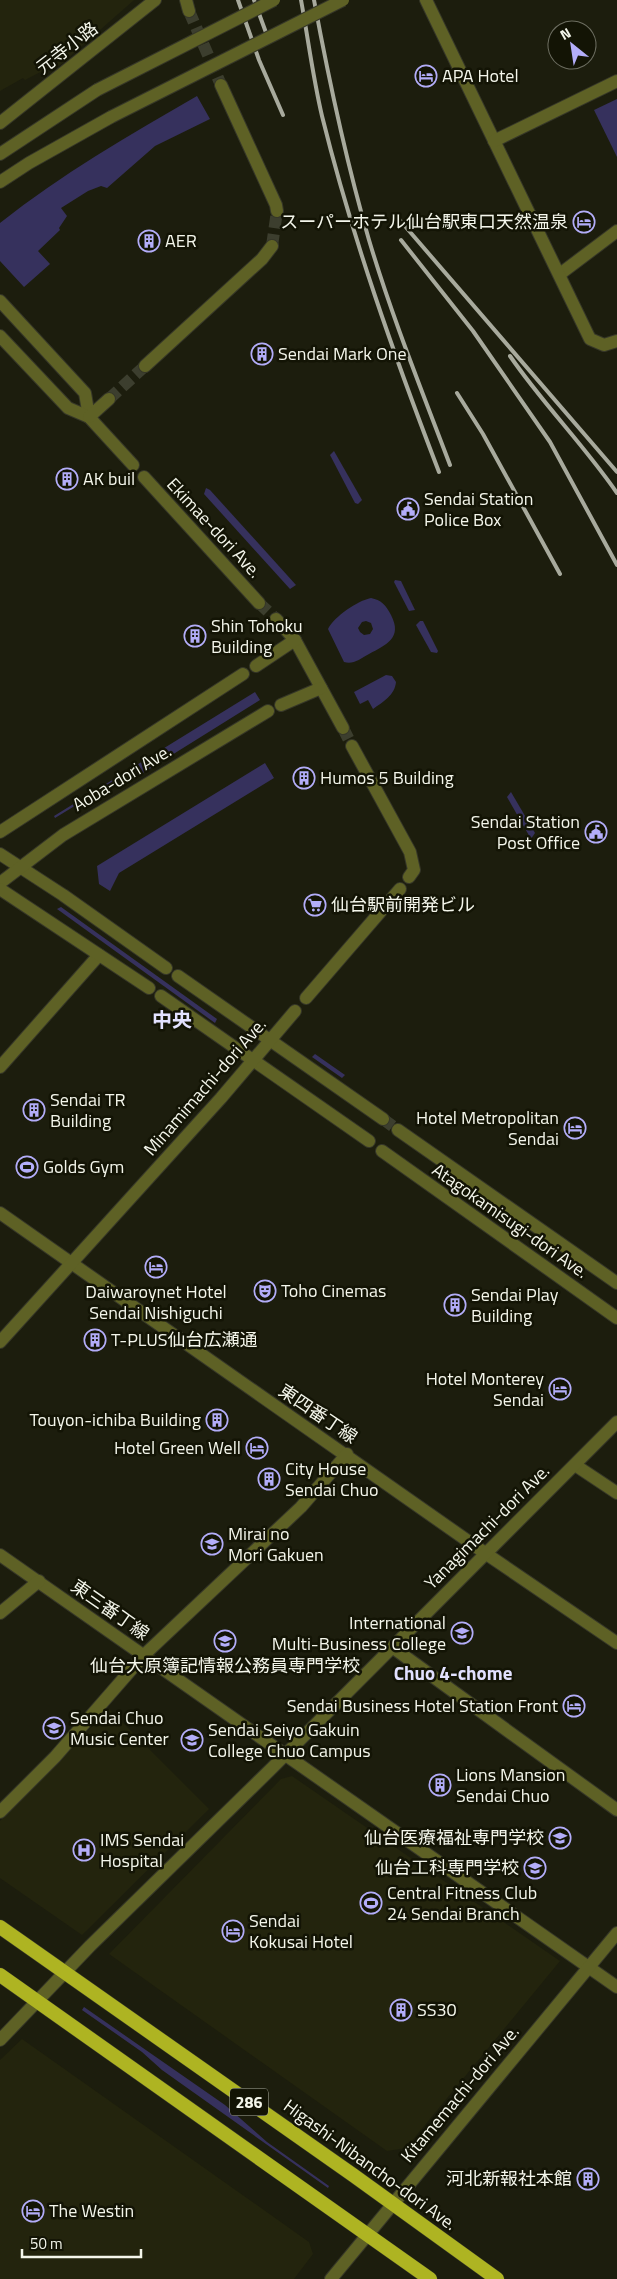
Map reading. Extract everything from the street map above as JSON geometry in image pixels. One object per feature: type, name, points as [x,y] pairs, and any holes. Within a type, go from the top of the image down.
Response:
[{"type":"highway","name":"Higashi-Nibancho-dori Ave.","points":[[0,1927],[497,2279]]},
{"type":"highway","name":"286","points":[[0,1975],[430,2279]]},
{"type":"street","name":"元寺小路","points":[[0,123],[155,0]]},
{"type":"street","points":[[0,154],[97,90],[274,0]]},
{"type":"street","points":[[0,182],[29,163],[111,117],[343,0]]},
{"type":"street","points":[[426,0],[590,339],[604,345],[617,341]]},
{"type":"street","points":[[494,140],[617,81]]},
{"type":"street","points":[[221,85],[276,205],[277,211]]},
{"type":"street","points":[[560,274],[617,231]]},
{"type":"street","points":[[145,366],[262,259],[272,246]]},
{"type":"street","points":[[0,301],[85,393],[89,417]]},
{"type":"street","points":[[0,336],[68,408],[89,417],[133,465]]},
{"type":"street","points":[[89,417],[109,399]]},
{"type":"street","name":"Ekimae-dori Ave.","points":[[144,477],[260,602]]},
{"type":"street","points":[[276,620],[295,640],[343,728]]},
{"type":"street","points":[[256,666],[295,640]]},
{"type":"street","name":"Aoba-dori Ave.","points":[[0,832],[244,674]]},
{"type":"street","points":[[282,705],[321,688]]},
{"type":"street","name":"Aoba-dori Ave.","points":[[0,883],[63,835],[268,711]]},
{"type":"street","points":[[352,746],[410,852],[414,870],[409,877]]},
{"type":"street","points":[[0,854],[63,895],[166,968]]},
{"type":"street","points":[[0,889],[149,988]]},
{"type":"street","points":[[306,998],[400,889]]},
{"type":"street","points":[[0,1067],[99,955]]},
{"type":"street","points":[[178,976],[382,1119]]},
{"type":"street","points":[[161,996],[368,1141]]},
{"type":"street","name":"Minamimachi-dori Ave.","points":[[0,1342],[254,1060],[295,1011]]},
{"type":"street","name":"Atagokamisugi-dori Ave.","points":[[398,1130],[617,1283]]},
{"type":"street","name":"Atagokamisugi-dori Ave.","points":[[382,1151],[617,1318]]},
{"type":"street","name":"東四番丁線","points":[[0,1213],[617,1643]]},
{"type":"street","name":"Yanagimachi-dori Ave.","points":[[0,2040],[66,1974],[90,1946],[617,1422]]},
{"type":"street","points":[[0,1812],[55,1756],[144,1655],[301,1508],[347,1454]]},
{"type":"street","points":[[575,1465],[617,1494]]},
{"type":"street","name":"東三番丁線","points":[[0,1555],[617,1986]]},
{"type":"street","points":[[0,1613],[39,1581]]},
{"type":"street","points":[[392,1646],[617,1810]]},
{"type":"street","name":"Kitamemachi-dori Ave.","points":[[331,2279],[617,1933]]},
{"type":"shaded area","points":[[0,0],[134,0],[59,66],[56,64],[25,80],[23,78],[0,91]]},
{"type":"shaded area","points":[[197,96],[210,119],[155,146],[107,188],[101,186],[88,191],[61,208],[67,216],[59,228],[60,230],[38,251],[50,264],[24,287],[0,261],[0,223],[47,188],[121,140]]},
{"type":"shaded area","points":[[617,99],[617,157],[594,110]]},
{"type":"shaded area","points":[[334,451],[362,500],[358,504],[355,503],[330,455]]},
{"type":"shaded area","points":[[206,488],[210,490],[296,585],[290,589],[204,494]]},
{"type":"shaded area","points":[[395,580],[401,581],[415,610],[409,611],[394,582]]},
{"type":"shaded area","points":[[375,599],[385,606],[394,623],[394,635],[387,644],[360,660],[350,663],[344,662],[328,629],[341,614],[365,600]],"holes":[[[362,622],[371,623],[373,629],[370,634],[364,635],[360,632],[358,628]]]},
{"type":"shaded area","points":[[423,621],[438,651],[437,653],[431,652],[416,625]]},
{"type":"shaded area","points":[[386,675],[392,676],[396,682],[391,694],[373,709],[368,700],[360,704],[354,692]]},
{"type":"shaded area","points":[[255,692],[260,700],[135,778],[104,788],[55,818],[54,816]]},
{"type":"shaded area","points":[[265,763],[274,778],[119,873],[110,891],[99,884],[97,866]]},
{"type":"shaded area","points":[[511,792],[535,833],[531,839],[507,797]]},
{"type":"shaded area","points":[[61,907],[217,1019],[215,1023],[57,909]]},
{"type":"shaded area","points":[[315,1054],[345,1075],[342,1078],[312,1057]]},
{"type":"shaded area","name":"IMS Sendai Hospital","points":[[109,1709],[209,1809],[82,1935],[0,1878],[0,1821]]},
{"type":"shaded area","name":"SS30","points":[[292,1776],[560,1961],[406,2148],[387,2151],[109,1954],[281,1779]]},
{"type":"shaded area","points":[[84,2007],[225,2105],[267,2142],[329,2186],[328,2188],[162,2070],[142,2052],[82,2010]]},
{"type":"shaded area","points":[[22,2039],[309,2242],[313,2254],[294,2279],[0,2279],[0,2060]]},
{"type":"tunnel","points":[[189,11],[221,85]]},
{"type":"tunnel","points":[[272,246],[277,211]]},
{"type":"tunnel","points":[[109,399],[145,366]]},
{"type":"tunnel","points":[[259,603],[276,619]]},
{"type":"tunnel","points":[[343,728],[352,746]]},
{"type":"tunnel","points":[[383,1119],[398,1130]]},
{"type":"railway","points":[[238,0],[259,60],[283,115]]},
{"type":"railway","points":[[254,0],[268,38]]},
{"type":"railway","points":[[301,0],[322,116],[360,251],[390,340],[439,472]]},
{"type":"railway","points":[[314,0],[338,121],[369,240],[397,326],[450,465]]},
{"type":"railway","points":[[398,218],[617,472]]},
{"type":"railway","points":[[401,240],[473,331],[550,442],[617,565]]},
{"type":"railway","points":[[510,356],[617,493]]},
{"type":"railway","points":[[457,393],[483,434],[560,574]]},
{"type":"place","name":"APA Hotel","points":[[426,76]]},
{"type":"place","name":"スーパーホテル仙台駅東口天然温泉","points":[[584,222]]},
{"type":"place","name":"AER","points":[[149,241]]},
{"type":"place","name":"Sendai Mark One","points":[[262,354]]},
{"type":"place","name":"AK buil","points":[[67,479]]},
{"type":"place","name":"Sendai Station Police Box","points":[[408,509]]},
{"type":"place","name":"Shin Tohoku Building","points":[[195,636]]},
{"type":"place","name":"Humos 5 Building","points":[[304,778]]},
{"type":"place","name":"Sendai Station Post Office","points":[[596,832]]},
{"type":"place","name":"仙台駅前開発ビル","points":[[315,905]]},
{"type":"place","name":"Sendai TR Building","points":[[34,1110]]},
{"type":"place","name":"Hotel Metropolitan Sendai","points":[[575,1128]]},
{"type":"place","name":"Golds Gym","points":[[27,1167]]},
{"type":"place","name":"Daiwaroynet Hotel Sendai Nishiguchi","points":[[156,1267]]},
{"type":"place","name":"Toho Cinemas","points":[[265,1291]]},
{"type":"place","name":"Sendai Play Building","points":[[455,1305]]},
{"type":"place","name":"T-PLUS仙台広瀬通","points":[[95,1340]]},
{"type":"place","name":"Hotel Monterey Sendai","points":[[560,1389]]},
{"type":"place","name":"Touyon-ichiba Building","points":[[217,1420]]},
{"type":"place","name":"Hotel Green Well","points":[[257,1448]]},
{"type":"place","name":"City House Sendai Chuo","points":[[269,1479]]},
{"type":"place","name":"Mirai no Mori Gakuen","points":[[212,1544]]},
{"type":"place","name":"International Multi-Business College","points":[[462,1633]]},
{"type":"place","name":"仙台大原簿記情報公務員専門学校","points":[[225,1641]]},
{"type":"place","name":"Sendai Business Hotel Station Front","points":[[574,1706]]},
{"type":"place","name":"Sendai Chuo Music Center","points":[[54,1728]]},
{"type":"place","name":"Sendai Seiyo Gakuin College Chuo Campus","points":[[192,1740]]},
{"type":"place","name":"Lions Mansion Sendai Chuo","points":[[440,1785]]},
{"type":"place","name":"仙台医療福祉専門学校","points":[[560,1838]]},
{"type":"place","name":"IMS Sendai Hospital","points":[[84,1850]]},
{"type":"place","name":"仙台工科専門学校","points":[[535,1868]]},
{"type":"place","name":"Central Fitness Club 24 Sendai Branch","points":[[371,1903]]},
{"type":"place","name":"Sendai Kokusai Hotel","points":[[233,1931]]},
{"type":"place","name":"SS30","points":[[401,2010]]},
{"type":"place","name":"河北新報社本館","points":[[588,2179]]},
{"type":"place","name":"The Westin","points":[[33,2211]]},
{"type":"district","name":"中央","points":[[172,1020]]},
{"type":"district","name":"Chuo 4-chome","points":[[453,1673]]}]
